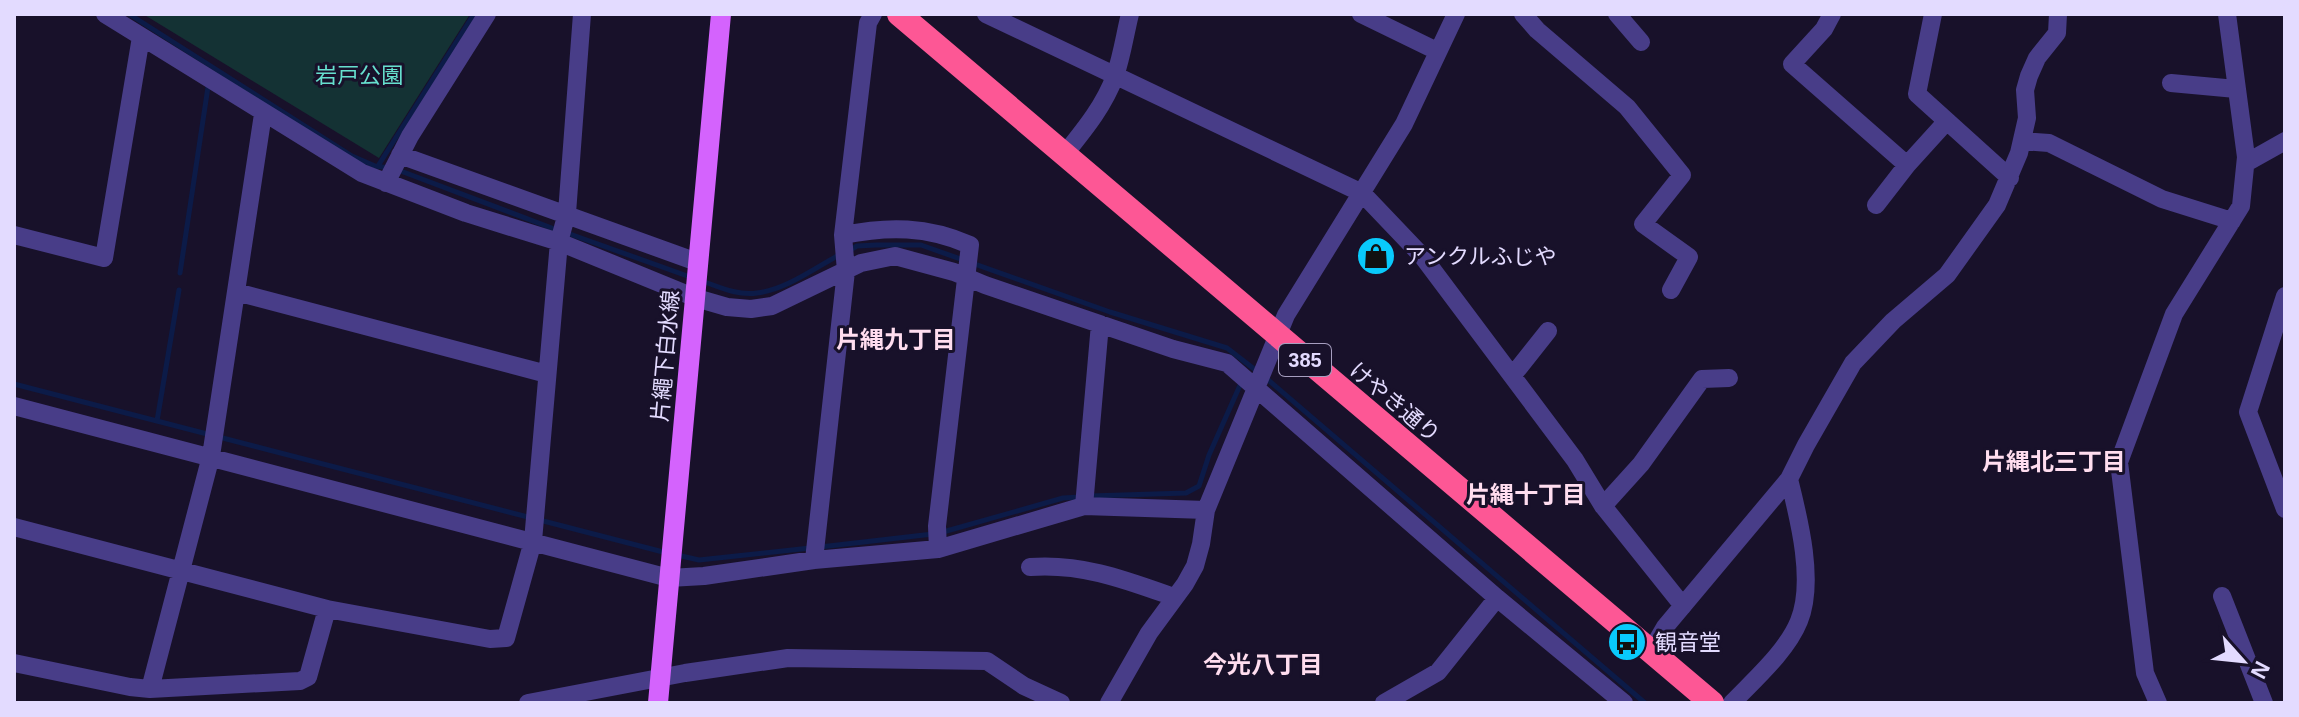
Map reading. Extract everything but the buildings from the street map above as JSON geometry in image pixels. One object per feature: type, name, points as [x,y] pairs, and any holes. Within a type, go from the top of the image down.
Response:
[{"type":"highway","name":"けやき通り","points":[[899,14],[1712,703]]},
{"type":"main road","name":"片繩下白水線","points":[[658,703],[721,14]]},
{"type":"street","points":[[105,14],[333,158],[386,183],[466,213],[559,242],[696,298],[727,307],[751,309],[772,306],[861,263],[895,256],[915,259],[1173,349],[1227,363],[1497,598],[1624,703]]},
{"type":"street","points":[[386,183],[487,14]]},
{"type":"street","points":[[14,527],[327,609],[501,640],[509,633],[533,541],[559,242],[567,213],[582,14]]},
{"type":"street","points":[[814,560],[846,271],[843,235],[868,23],[873,14]]},
{"type":"street","points":[[986,14],[1362,193],[1423,257],[1575,460],[1603,506],[1683,606]]},
{"type":"street","points":[[1064,155],[1089,125],[1115,76],[1130,14]]},
{"type":"street","points":[[1361,14],[1437,51]]},
{"type":"street","points":[[1109,703],[1137,653],[1195,566],[1206,510],[1286,315],[1404,124],[1456,14]]},
{"type":"street","points":[[1523,14],[1537,30],[1583,67],[1604,90],[1627,107],[1682,175],[1643,224],[1689,257],[1671,290]]},
{"type":"street","points":[[1617,14],[1641,42]]},
{"type":"street","points":[[1832,14],[1824,29],[1792,64],[1907,165]]},
{"type":"street","points":[[1933,14],[1917,94],[2010,178]]},
{"type":"street","points":[[1651,651],[1665,627],[1789,479],[1853,363],[1893,321],[1947,275],[1997,205],[2022,141],[2027,118],[2025,90],[2029,76],[2037,58],[2057,33],[2058,14]]},
{"type":"street","points":[[2158,703],[2145,673],[2119,462],[2174,314],[2241,206],[2246,163],[2227,14]]},
{"type":"street","points":[[14,235],[104,258],[141,37]]},
{"type":"street","points":[[2171,83],[2236,89]]},
{"type":"street","points":[[150,689],[211,456],[263,114]]},
{"type":"street","points":[[1876,205],[1946,122]]},
{"type":"street","points":[[2022,141],[2049,143],[2162,199],[2232,221]]},
{"type":"street","points":[[2246,163],[2285,141]]},
{"type":"street","points":[[400,155],[697,262]]},
{"type":"street","points":[[843,235],[900,228],[953,238],[970,245],[937,526],[938,549]]},
{"type":"street","points":[[236,292],[547,374]]},
{"type":"street","points":[[2284,299],[2248,412],[2285,509]]},
{"type":"street","points":[[1084,506],[1100,324]]},
{"type":"street","points":[[1513,375],[1548,331]]},
{"type":"street","points":[[1603,506],[1641,464],[1702,379],[1729,378]]},
{"type":"street","points":[[14,406],[669,578],[938,549],[1084,506],[1206,510]]},
{"type":"street","points":[[1732,703],[1793,632],[1803,609],[1802,539],[1789,479]]},
{"type":"street","points":[[1030,567],[1089,570],[1174,597]]},
{"type":"street","points":[[2222,596],[2264,703]]},
{"type":"street","points":[[1384,703],[1438,672],[1497,598]]},
{"type":"street","points":[[14,663],[128,695],[150,689],[300,681],[308,677],[327,609]]},
{"type":"street","points":[[528,703],[788,658],[987,661],[1024,686],[1061,703]]},
{"type":"green space","name":"岩戸公園","points":[[143,14],[470,14],[379,158]]},
{"type":"waterway","points":[[129,14],[352,156],[375,166],[389,168]]},
{"type":"waterway","points":[[378,166],[474,14]]},
{"type":"waterway","points":[[180,273],[208,87]]},
{"type":"waterway","points":[[398,170],[557,230]]},
{"type":"waterway","points":[[567,233],[693,278]]},
{"type":"waterway","points":[[850,250],[857,246],[921,245],[1110,312],[1227,348],[1258,372]]},
{"type":"waterway","points":[[702,281],[743,293],[768,291],[790,283],[841,254]]},
{"type":"waterway","points":[[157,421],[179,290]]},
{"type":"waterway","points":[[1266,378],[1645,703]]},
{"type":"waterway","points":[[1090,496],[1186,493],[1199,486],[1209,455],[1241,383]]},
{"type":"waterway","points":[[14,384],[667,553]]},
{"type":"waterway","points":[[943,532],[1063,498],[1080,497]]},
{"type":"waterway","points":[[820,547],[933,534]]},
{"type":"waterway","points":[[677,555],[699,560],[810,548]]},
{"type":"place","name":"アンクルふじや","points":[[1376,256]]},
{"type":"place","name":"観音堂","points":[[1627,642]]},
{"type":"district","name":"片縄九丁目","points":[[896,340]]},
{"type":"district","name":"片縄北三丁目","points":[[2054,462]]},
{"type":"district","name":"片縄十丁目","points":[[1526,495]]},
{"type":"district","name":"今光八丁目","points":[[1263,665]]}]
